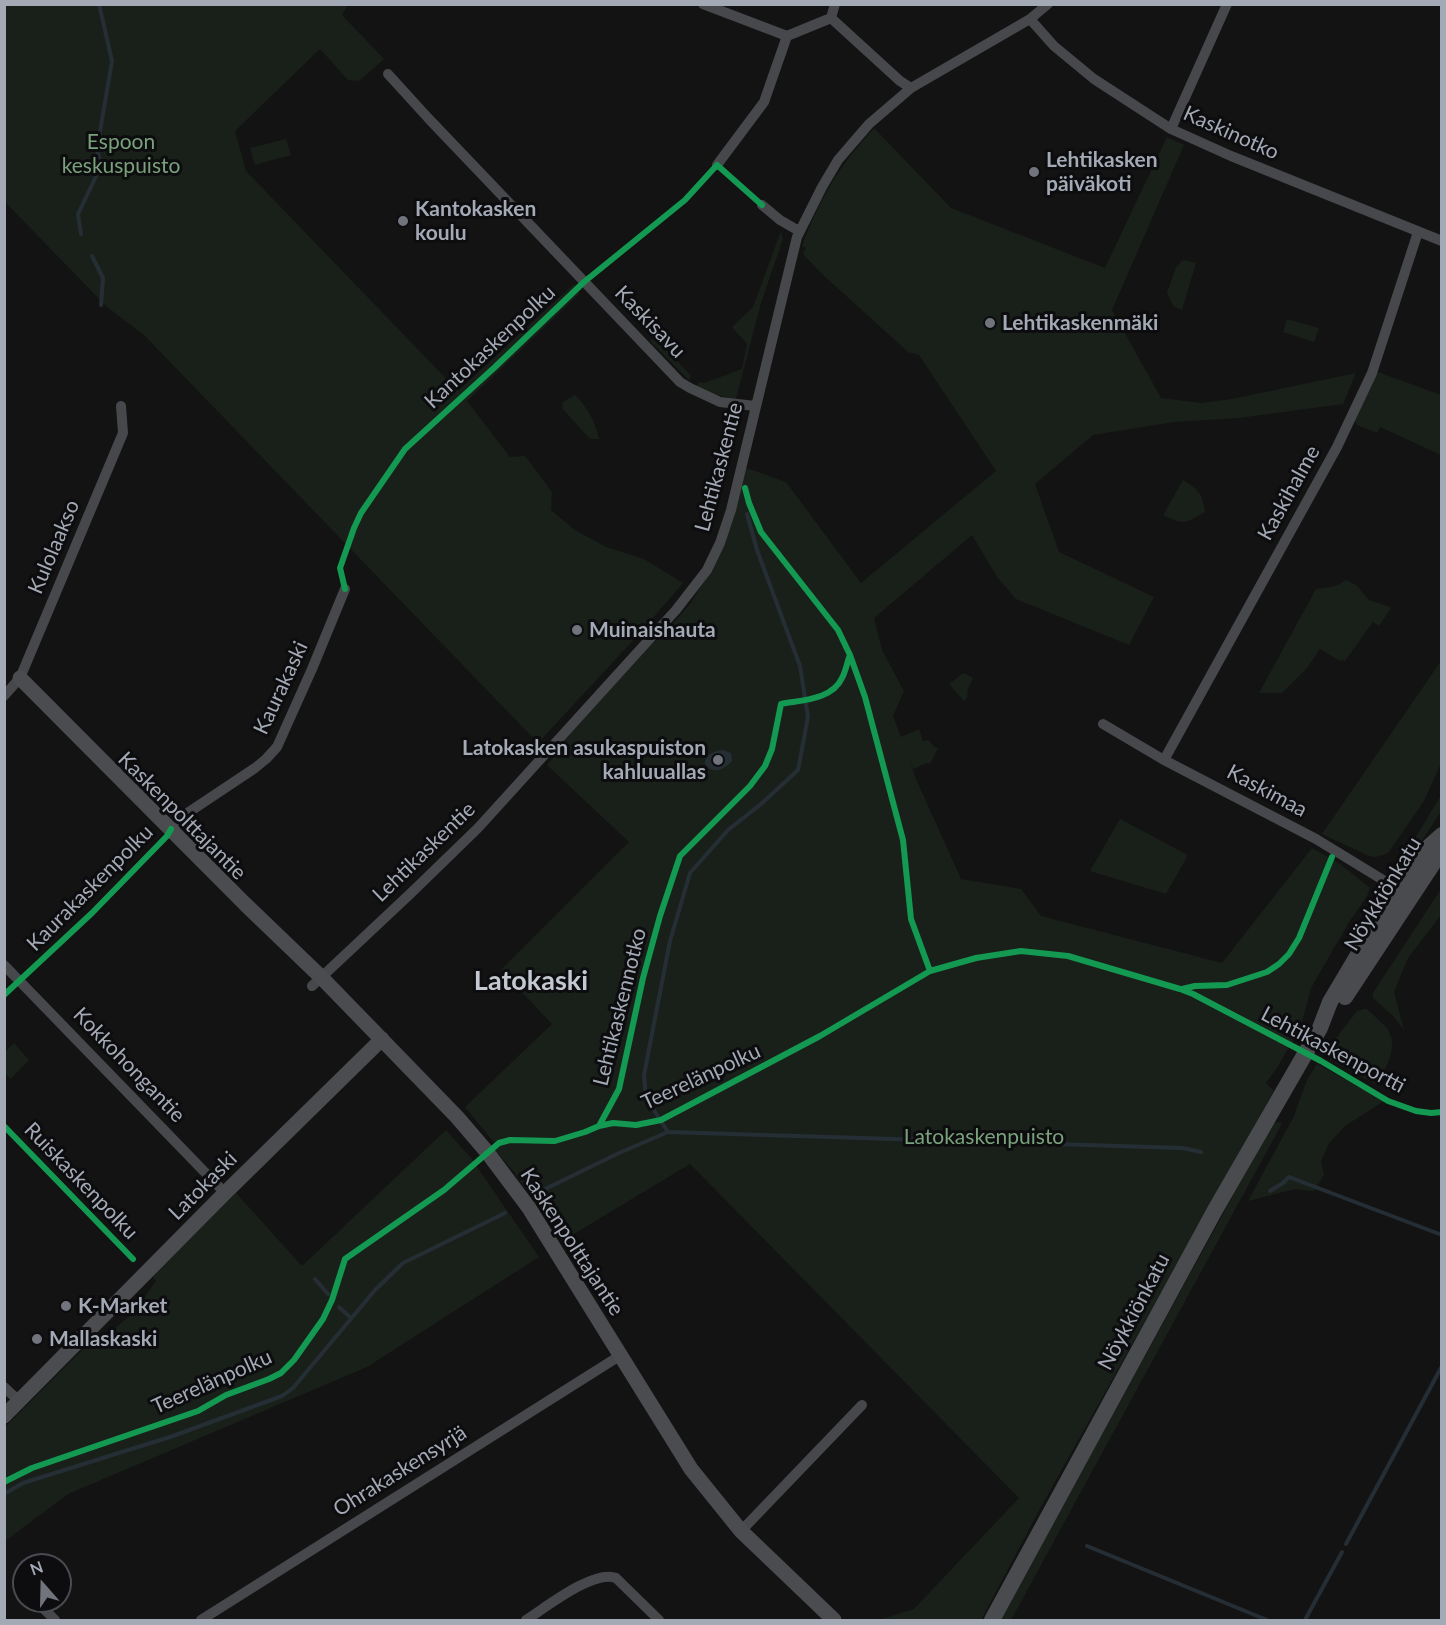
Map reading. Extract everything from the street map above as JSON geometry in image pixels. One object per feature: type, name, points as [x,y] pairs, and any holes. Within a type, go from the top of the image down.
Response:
[{"type":"main road","name":"Nöykkiönkatu","points":[[992,1620],[1215,1210],[1320,1028],[1330,1002],[1403,893],[1423,852],[1442,835]]},
{"type":"main road","name":"Nöykkiönkatu","points":[[1403,893],[1434,862],[1442,840]]},
{"type":"street","points":[[704,4],[787,36],[831,18]]},
{"type":"street","points":[[831,18],[835,4]]},
{"type":"street","name":"Lehtikaskentie","points":[[316,981],[478,828],[676,610],[707,570],[720,543],[730,510],[799,231],[838,160],[869,124],[911,88],[1030,19],[1048,4]]},
{"type":"street","points":[[1171,129],[1227,4]]},
{"type":"street","points":[[831,18],[900,81],[911,88]]},
{"type":"street","name":"Kaskinotko","points":[[1030,19],[1054,46],[1094,79],[1171,129],[1231,156],[1442,241]]},
{"type":"street","points":[[717,165],[764,102],[787,36]]},
{"type":"street","name":"Kaskisavu","points":[[388,74],[680,382],[720,402],[755,406]]},
{"type":"street","points":[[762,206],[799,231]]},
{"type":"street","name":"Kaskihalme","points":[[1164,760],[1337,447],[1372,373],[1418,232]]},
{"type":"street","name":"Kulolaakso","points":[[4,696],[20,678],[123,433],[121,406]]},
{"type":"street","name":"Kaurakaski","points":[[171,829],[189,812],[255,768],[277,747],[345,589]]},
{"type":"street","name":"Kaskenpolttajantie","points":[[20,678],[171,829],[316,981],[382,1039],[488,1152],[529,1208],[691,1469],[741,1530],[834,1620]]},
{"type":"street","name":"Kaskimaa","points":[[1103,724],[1164,760],[1316,839],[1403,893]]},
{"type":"street","name":"Kokkohongantie","points":[[4,964],[225,1193]]},
{"type":"street","name":"Latokaski","points":[[4,1416],[225,1193],[382,1039]]},
{"type":"street","name":"Ohrakaskensyrjä","points":[[201,1620],[621,1355]]},
{"type":"street","points":[[4,1387],[19,1401]]},
{"type":"street","points":[[741,1530],[862,1406]]},
{"type":"street","points":[[526,1620],[585,1582],[601,1576],[616,1578],[659,1620]]},
{"type":"green space","name":"Espoon keskuspuisto","points":[[4,5],[348,5],[342,15],[384,59],[359,81],[348,80],[320,49],[235,131],[246,171],[458,391],[574,284],[580,293],[467,401],[510,457],[525,456],[552,492],[551,510],[575,530],[606,547],[644,559],[683,583],[538,743],[144,335],[107,307],[5,202]]},
{"type":"green space","name":"Latokaskenpuisto","points":[[874,128],[951,208],[1105,268],[1167,137],[1184,145],[1112,310],[1161,398],[1201,403],[1232,399],[1356,373],[1343,404],[1239,418],[1174,422],[1093,435],[1035,484],[1059,552],[1154,597],[1129,645],[1016,599],[997,577],[972,535],[874,618],[882,650],[904,691],[893,716],[901,737],[919,729],[923,741],[929,740],[934,747],[938,748],[930,764],[927,763],[913,769],[907,754],[916,779],[961,879],[1021,889],[1041,916],[1222,963],[1312,848],[1340,864],[1369,887],[1367,896],[1349,922],[1311,988],[1301,1026],[1266,1083],[1274,1091],[1042,1505],[981,1620],[879,1620],[914,1609],[1019,1498],[690,1164],[562,1241],[514,1172],[494,1149],[497,1146],[465,1107],[552,1024],[501,970],[629,842],[547,765],[558,752],[561,743],[690,604],[707,577],[744,467],[786,482],[861,583],[996,471],[919,355],[908,352],[803,254],[806,248],[802,246],[823,198],[841,169]]},
{"type":"green space","points":[[286,139],[291,155],[255,165],[250,148]]},
{"type":"green space","points":[[781,231],[783,239],[761,303],[736,399],[697,386],[699,382],[704,383],[742,369],[747,344],[732,327],[753,307]]},
{"type":"green space","points":[[1184,260],[1196,263],[1182,310],[1173,306],[1167,293],[1176,267]]},
{"type":"green space","points":[[1287,319],[1319,328],[1314,342],[1283,332]]},
{"type":"green space","points":[[655,337],[691,376],[689,380],[650,341]]},
{"type":"green space","points":[[1378,372],[1441,395],[1441,455],[1380,427],[1377,433],[1357,425],[1352,415]]},
{"type":"green space","points":[[575,395],[590,415],[599,439],[590,439],[562,408],[563,402]]},
{"type":"green space","points":[[1183,480],[1199,493],[1205,512],[1189,521],[1181,522],[1163,515]]},
{"type":"green space","points":[[1346,580],[1356,585],[1369,600],[1391,608],[1379,626],[1373,622],[1345,661],[1340,661],[1320,649],[1307,668],[1282,693],[1259,693],[1316,589],[1335,586]]},
{"type":"green space","points":[[1441,661],[1441,763],[1424,801],[1388,853],[1376,857],[1369,856],[1322,834]]},
{"type":"green space","points":[[962,674],[973,678],[964,701],[949,684]]},
{"type":"green space","points":[[1441,795],[1441,811],[1420,844],[1414,840]]},
{"type":"green space","points":[[1120,819],[1188,855],[1166,894],[1090,871]]},
{"type":"green space","points":[[1441,889],[1441,915],[1408,958],[1394,992],[1404,1030],[1394,1017],[1373,998],[1373,993]]},
{"type":"green space","points":[[1367,1009],[1385,1026],[1392,1040],[1390,1056],[1377,1085],[1330,1060],[1329,1047],[1357,1011]]},
{"type":"green space","points":[[14,1043],[29,1060],[10,1079],[5,1073],[5,1052]]},
{"type":"green space","points":[[1317,1064],[1384,1101],[1345,1126],[1329,1143],[1321,1161],[1324,1175],[1314,1191],[1295,1189],[1248,1201],[1293,1118],[1307,1080]]},
{"type":"green space","points":[[1282,1122],[1011,1620],[1000,1620],[1273,1123]]},
{"type":"green space","points":[[446,1130],[471,1158],[539,1257],[367,1367],[68,1494],[5,1541],[5,1427],[87,1345],[91,1348],[141,1308],[139,1305],[156,1281],[153,1277],[157,1272],[236,1193],[302,1266]]},
{"type":"shaded area","name":"Latokasken asukaspuiston kahluuallas","points":[[722,750],[731,753],[732,761],[724,768],[711,769],[705,762],[707,757]]},
{"type":"waterway","points":[[81,234],[78,214],[101,166],[97,149],[112,61],[99,4]]},
{"type":"waterway","points":[[92,256],[103,278],[101,305]]},
{"type":"waterway","points":[[668,1132],[646,1098],[644,1075],[670,941],[690,873],[728,830],[798,770],[808,717],[800,666],[757,550],[747,514]]},
{"type":"waterway","points":[[537,1193],[668,1132],[1183,1148],[1201,1152]]},
{"type":"waterway","points":[[1270,1191],[1289,1177],[1442,1235]]},
{"type":"waterway","points":[[4,1494],[23,1483],[173,1436],[282,1396],[293,1388],[375,1290],[403,1263],[505,1213]]},
{"type":"waterway","points":[[315,1279],[328,1294]]},
{"type":"waterway","points":[[339,1307],[351,1318]]},
{"type":"waterway","points":[[1346,1544],[1442,1366]]},
{"type":"waterway","points":[[1087,1546],[1267,1620]]},
{"type":"waterway","points":[[1305,1620],[1342,1552]]},
{"type":"cycle path","name":"Kantokaskenpolku","points":[[345,589],[340,568],[354,528],[361,513],[405,449],[584,282],[685,200],[717,165],[762,205]]},
{"type":"cycle path","points":[[745,488],[761,532],[838,630],[850,655],[865,697],[903,840],[911,919],[930,971]]},
{"type":"cycle path","name":"Lehtikaskennotko","points":[[599,1126],[619,1089],[643,978],[680,856],[750,786],[765,766],[772,749],[781,704],[815,698],[831,691],[842,678],[850,655]]},
{"type":"cycle path","name":"Kaurakaskenpolku","points":[[4,995],[92,913],[167,836],[171,829]]},
{"type":"cycle path","points":[[1182,989],[1195,986],[1227,985],[1267,972],[1279,964],[1289,954],[1299,938],[1332,857]]},
{"type":"cycle path","name":"Lehtikaskenportti","points":[[4,1482],[32,1468],[198,1411],[226,1395],[281,1373],[294,1360],[323,1319],[332,1300],[345,1259],[444,1190],[499,1143],[510,1140],[555,1141],[613,1123],[636,1125],[661,1120],[820,1036],[930,971],[976,958],[1021,951],[1068,956],[1180,989],[1321,1061],[1388,1101],[1416,1111],[1442,1112]]},
{"type":"cycle path","name":"Ruiskaskenpolku","points":[[4,1126],[133,1259]]},
{"type":"place","name":"Lehtikasken päiväkoti","points":[[1034,172]]},
{"type":"place","name":"Kantokasken koulu","points":[[403,221]]},
{"type":"place","name":"Lehtikaskenmäki","points":[[990,323]]},
{"type":"place","name":"Muinaishauta","points":[[577,630]]},
{"type":"place","name":"Latokasken asukaspuiston kahluuallas","points":[[718,760]]},
{"type":"place","name":"K-Market","points":[[66,1306]]},
{"type":"place","name":"Mallaskaski","points":[[37,1339]]},
{"type":"district","name":"Latokaski","points":[[531,981]]}]
